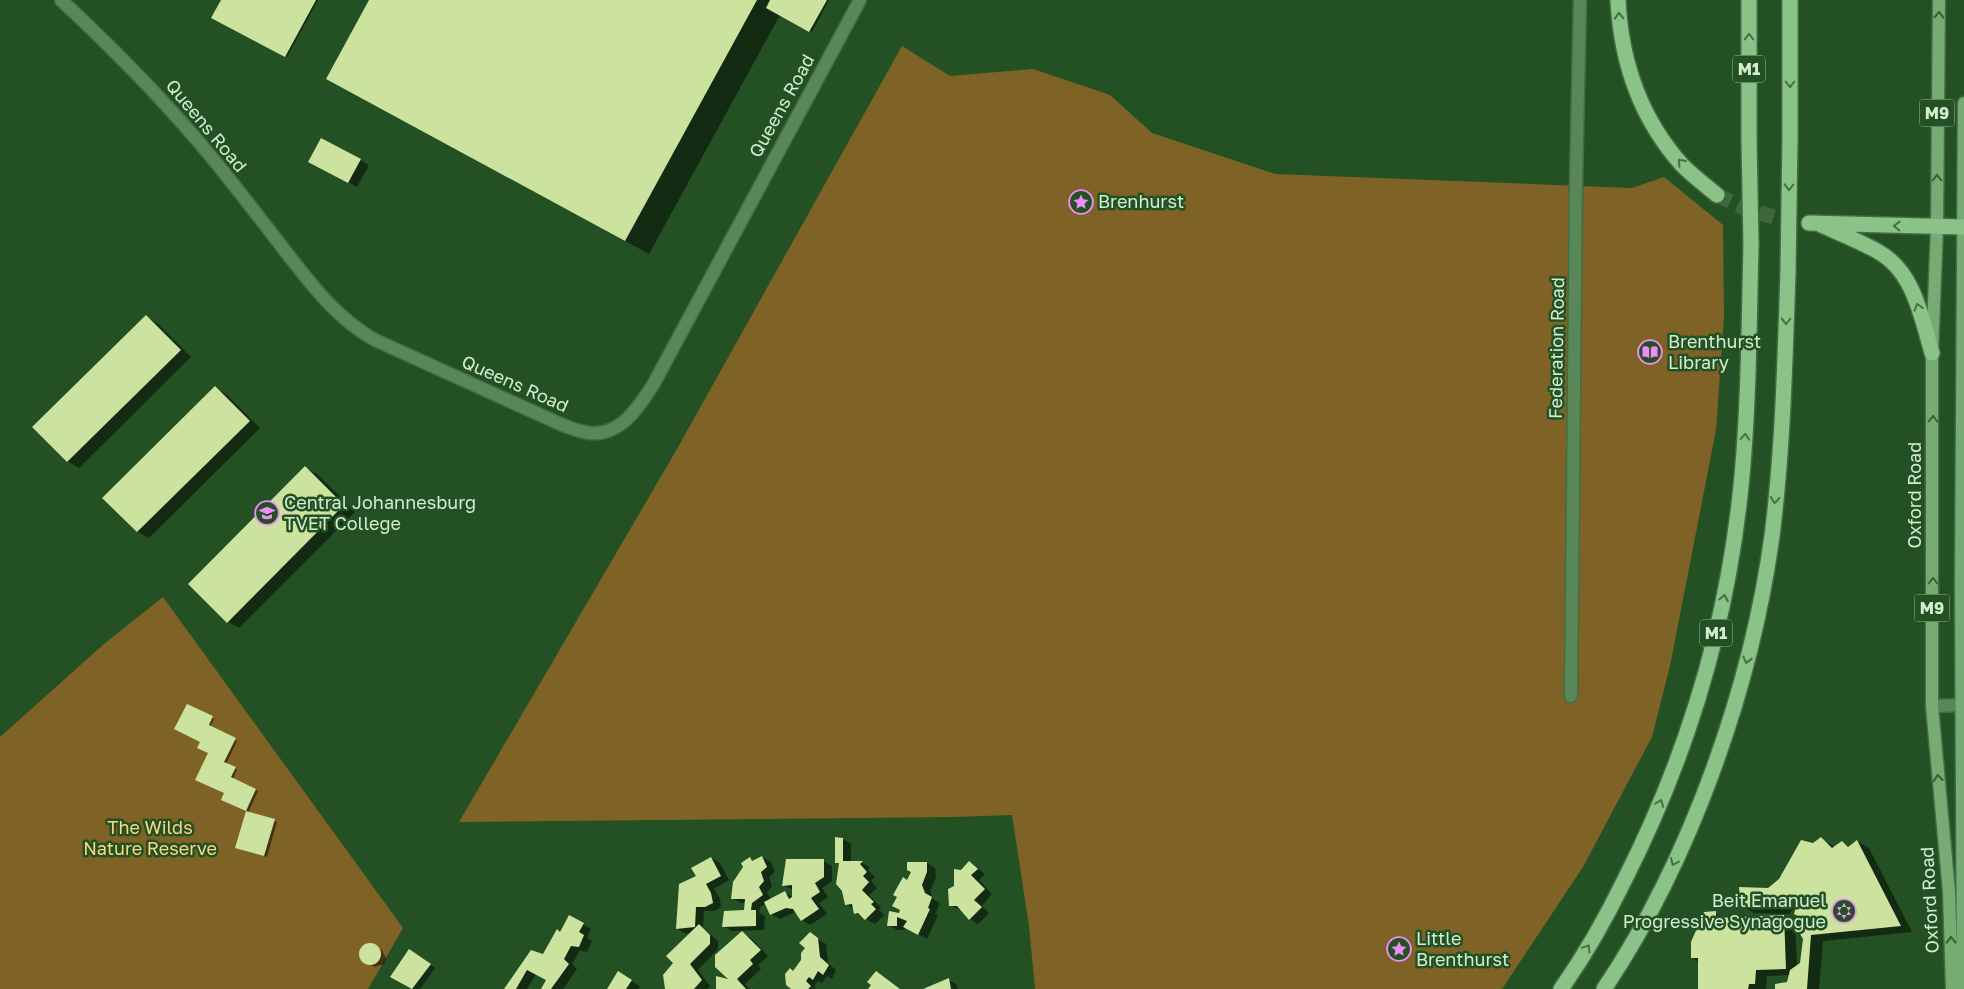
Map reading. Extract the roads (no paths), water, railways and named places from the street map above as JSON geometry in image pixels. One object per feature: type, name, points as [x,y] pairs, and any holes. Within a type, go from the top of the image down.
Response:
[{"type":"highway","points":[[1618,0],[1619,29],[1630,78],[1648,118],[1683,166],[1717,195]]},
{"type":"highway","name":"M1","points":[[1561,989],[1596,934],[1614,901],[1657,812],[1691,719],[1719,620],[1735,532],[1742,477],[1749,351],[1751,244],[1748,139],[1749,0]]},
{"type":"highway","name":"M1","points":[[1604,989],[1636,936],[1684,839],[1713,768],[1738,695],[1757,617],[1772,536],[1781,436],[1788,272],[1790,0]]},
{"type":"highway","points":[[1932,353],[1917,302],[1900,270],[1878,252],[1815,224],[1963,227]]},
{"type":"main road","name":"Oxford Road","points":[[1940,0],[1937,227],[1932,353],[1932,706],[1950,892],[1952,989]]},
{"type":"main road","name":"Oxford Road","points":[[1963,989],[1964,103]]},
{"type":"street","name":"Queens Road","points":[[61,0],[114,50],[167,105],[217,164],[304,274],[336,312],[352,326],[375,340],[558,423],[581,432],[594,433],[610,429],[630,419],[653,385],[860,0]]},
{"type":"street","name":"Federation Road","points":[[1571,696],[1576,172],[1580,0]]},
{"type":"street","points":[[1932,706],[1963,705]]},
{"type":"tunnel","points":[[1717,195],[1746,209],[1782,219],[1809,223]]},
{"type":"place","name":"Brenhurst","points":[[1081,202]]},
{"type":"place","name":"Brenthurst Library","points":[[1650,352]]},
{"type":"place","name":"Central Johannesburg TVET College","points":[[267,513]]},
{"type":"place","name":"Beit Emanuel Progressive Synagogue","points":[[1844,911]]},
{"type":"place","name":"Little Brenthurst","points":[[1399,949]]},
{"type":"park label","name":"The Wilds Nature Reserve","points":[[150,838]]}]
